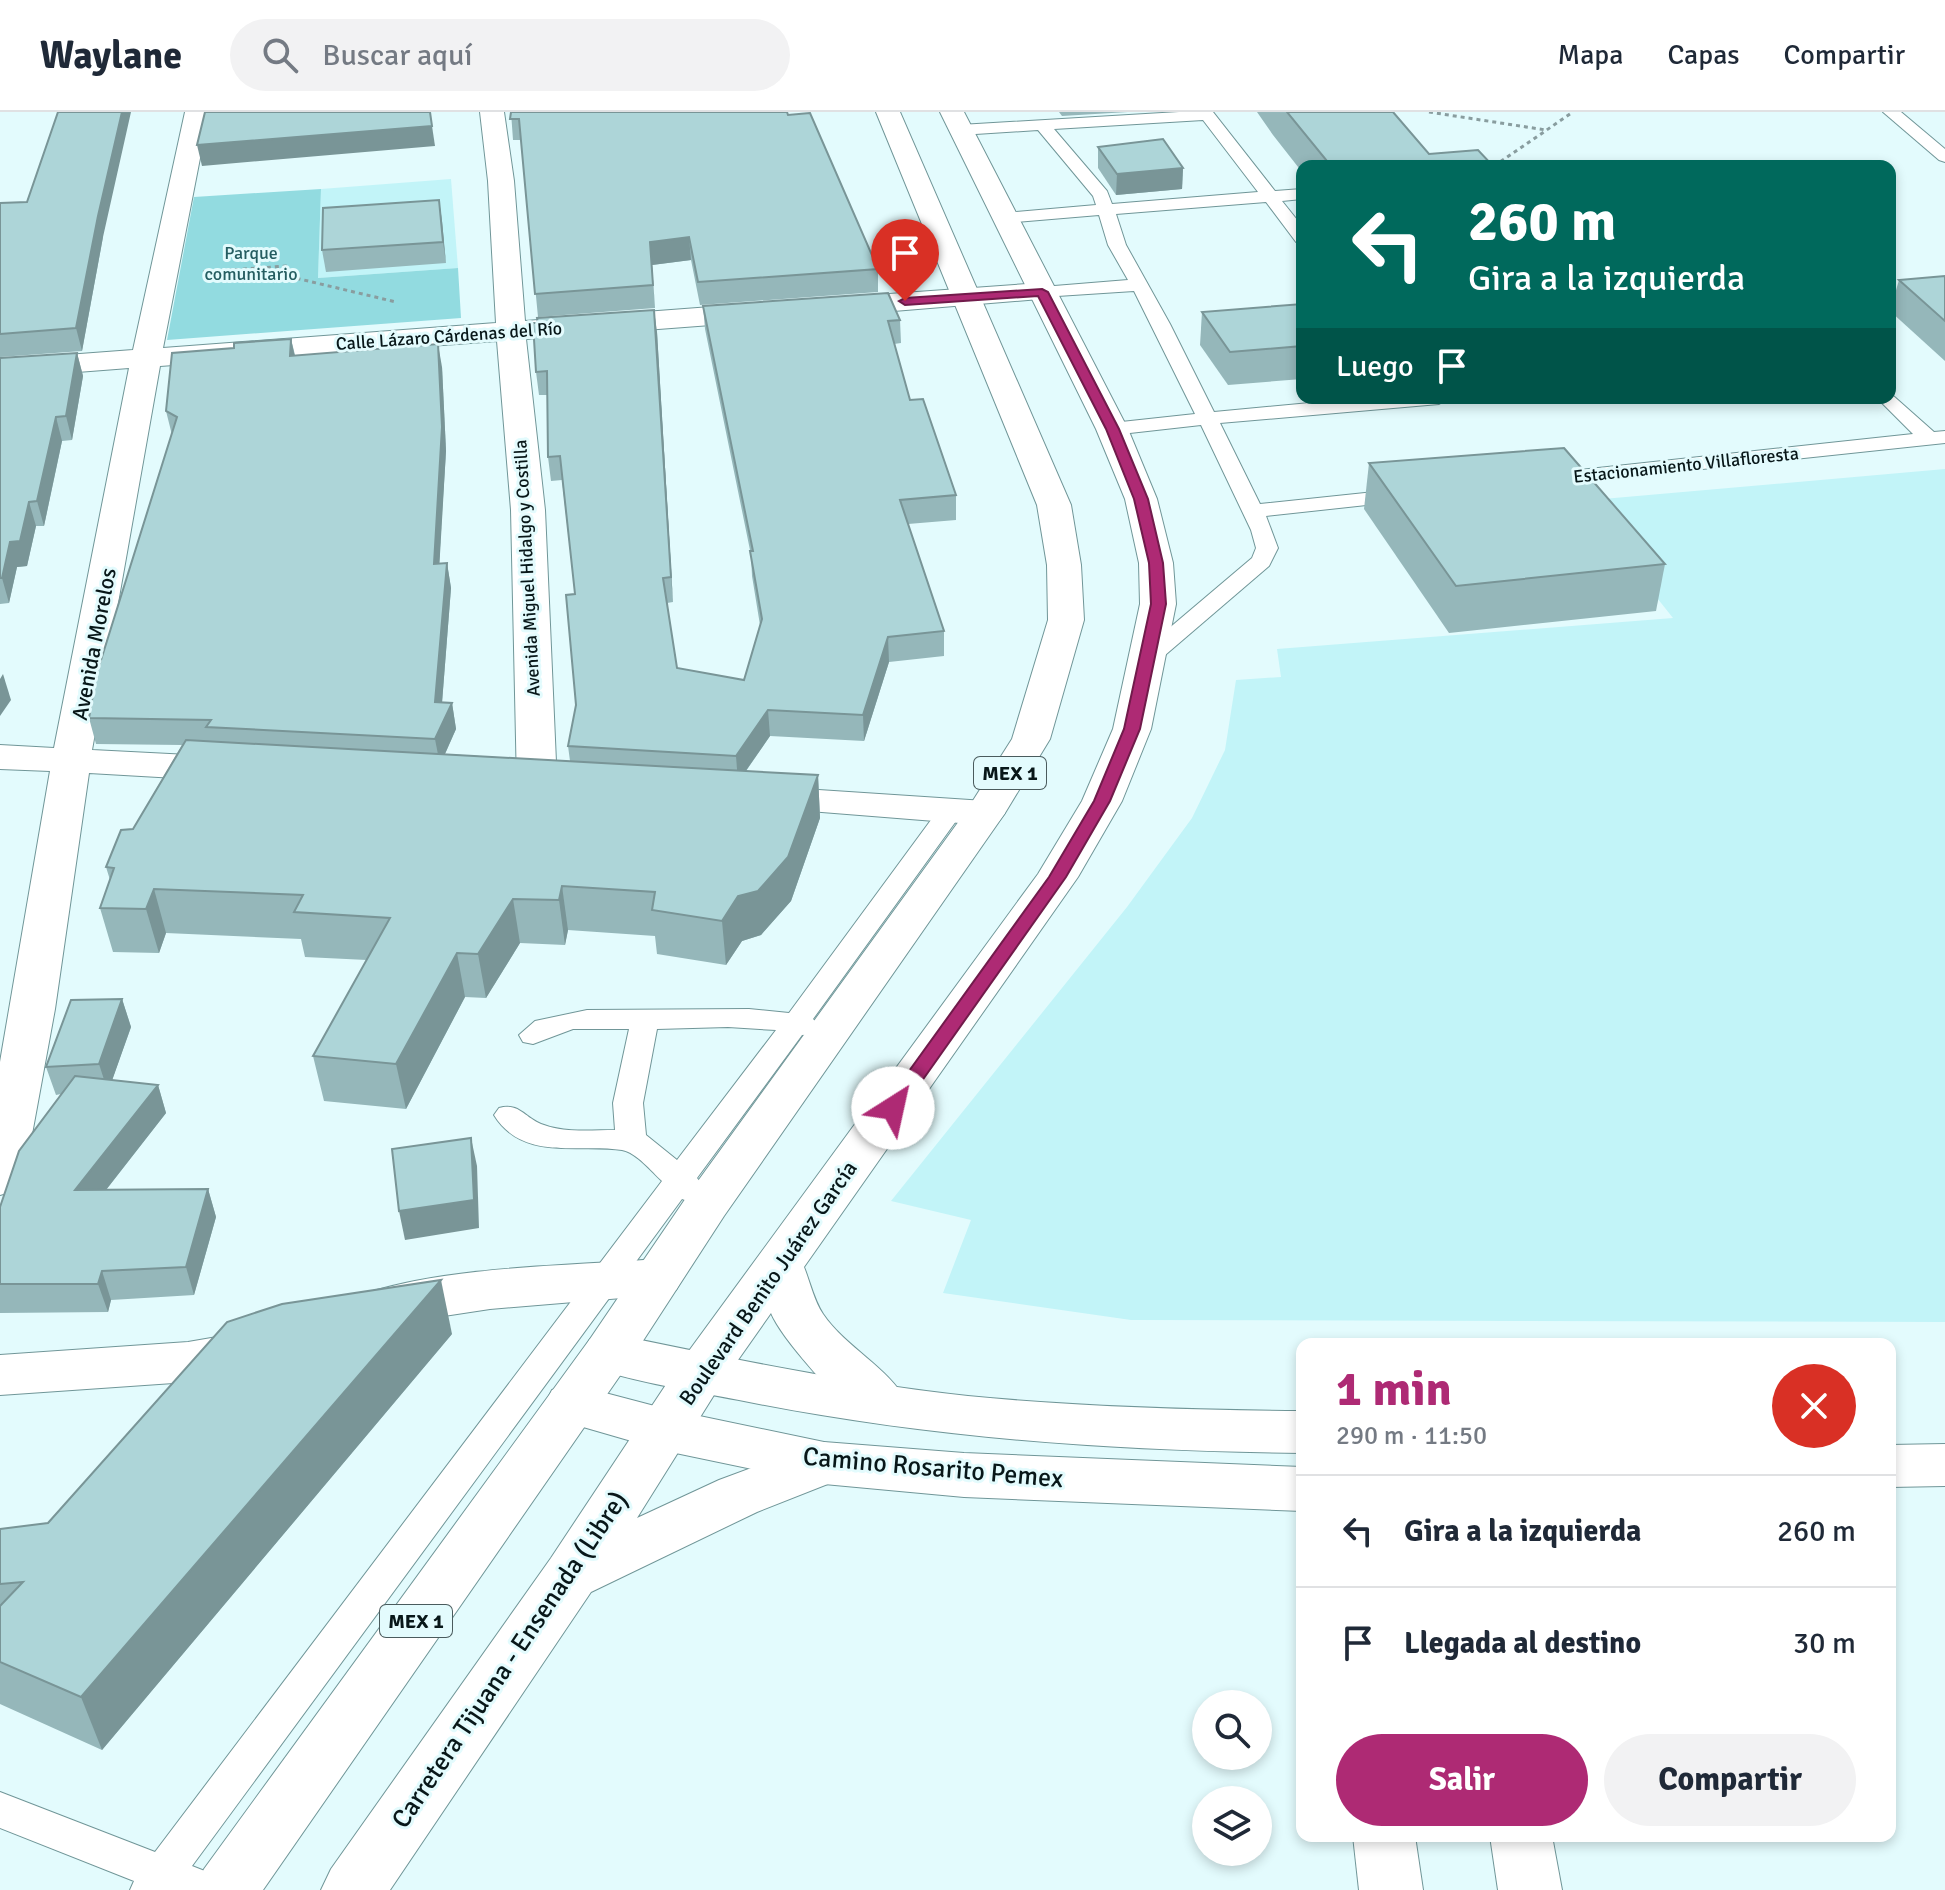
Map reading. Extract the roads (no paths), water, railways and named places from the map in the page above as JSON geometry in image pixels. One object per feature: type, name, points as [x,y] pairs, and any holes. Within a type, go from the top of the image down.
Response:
[{"type":"main road","name":"Avenida Morelos","points":[[0,1178],[33,1009],[71,762],[149,358],[162,275],[197,112]]},
{"type":"main road","name":"Avenida Miguel Hidalgo y Costilla","points":[[492,112],[501,181],[528,510],[537,785]]},
{"type":"main road","name":"MEX 1","points":[[226,1890],[608,1353],[658,1277],[693,1192],[968,812],[1031,739],[1066,620],[1064,565],[1054,505],[888,112]]},
{"type":"main road","name":"Boulevard Benito Juárez García","points":[[666,1430],[701,1373],[1057,877],[1102,801],[1120,758],[1132,729],[1149,657],[1158,604],[1156,563],[1141,499],[1112,429],[956,121]]},
{"type":"main road","name":"Calle Lázaro Cárdenas del Río","points":[[0,369],[1042,292]]},
{"type":"main road","points":[[0,757],[257,770]]},
{"type":"main road","points":[[729,796],[968,812]]},
{"type":"main road","points":[[779,1268],[800,1322],[828,1354],[882,1404]]},
{"type":"main road","points":[[0,1375],[229,1357],[338,1322],[490,1290],[658,1277]]},
{"type":"main road","points":[[608,1353],[701,1373],[882,1404],[1013,1421],[1138,1430],[1296,1432]]},
{"type":"main road","name":"Camino Rosarito Pemex","points":[[571,1404],[666,1430],[824,1463],[964,1475],[1296,1489]]},
{"type":"main road","name":"Carretera Tijuana - Ensenada (Libre)","points":[[353,1890],[571,1575],[666,1430]]},
{"type":"main road","points":[[571,1575],[738,1496],[824,1463]]},
{"type":"main road","points":[[1896,1466],[1945,1465]]},
{"type":"main road","points":[[1385,1842],[1391,1890]]},
{"type":"main road","points":[[1522,1842],[1530,1890]]},
{"type":"lane","points":[[1891,112],[1945,157]]},
{"type":"lane","points":[[956,121],[1043,126],[1206,113],[1296,230]]},
{"type":"lane","points":[[1148,119],[1161,138]]},
{"type":"lane","points":[[1043,126],[1081,161],[1101,195],[1103,210],[1117,245],[1161,324],[1253,511],[1267,548],[1261,561],[1149,657]]},
{"type":"lane","points":[[1003,218],[1296,195]]},
{"type":"lane","points":[[1042,292],[1140,285]]},
{"type":"lane","points":[[1896,297],[1945,293]]},
{"type":"lane","points":[[1112,429],[1372,404]]},
{"type":"lane","name":"Estacionamiento Villafloresta","points":[[1894,404],[1937,438]]},
{"type":"lane","name":"Estacionamiento Villafloresta","points":[[1537,480],[1937,438]]},
{"type":"lane","points":[[1253,511],[1423,493]]},
{"type":"lane","points":[[533,1035],[547,1025],[569,1020],[739,1020],[811,1029]]},
{"type":"lane","points":[[631,1140],[628,1103],[645,1020]]},
{"type":"lane","points":[[156,1882],[605,1280],[693,1192],[631,1140],[536,1136],[518,1128],[509,1115]]},
{"type":"lane","points":[[0,1810],[156,1882],[206,1890]]},
{"type":"park label","name":"Parque comunitario","points":[[251,263]]}]
